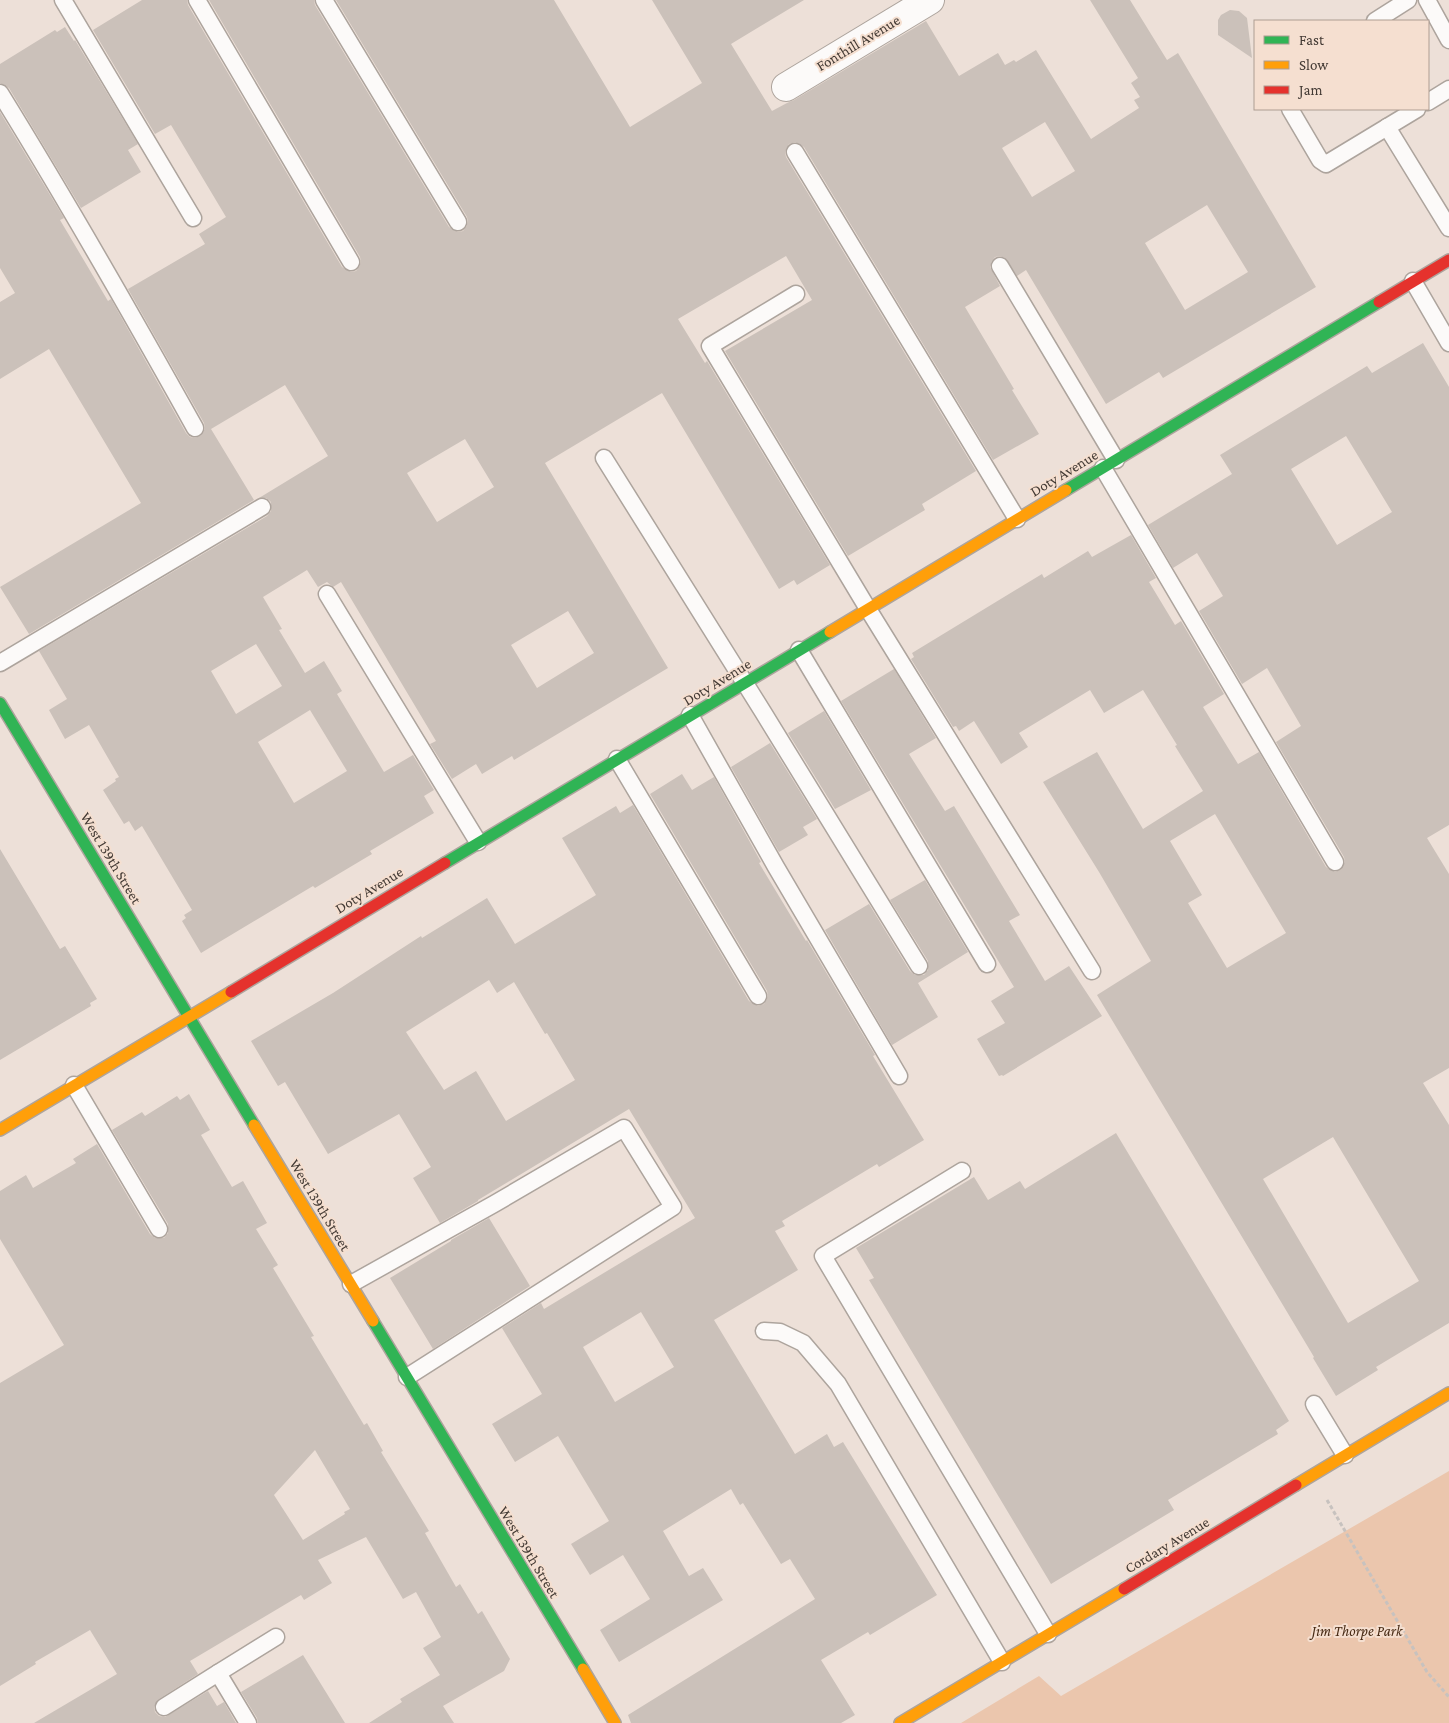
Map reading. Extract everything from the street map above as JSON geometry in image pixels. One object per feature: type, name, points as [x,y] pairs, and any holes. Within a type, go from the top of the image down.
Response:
[{"type":"street","name":"Fonthill Avenue","points":[[786,87],[930,0]]},
{"type":"street","name":"Doty Avenue","points":[[0,1130],[1449,260]]},
{"type":"street","name":"West 139th Street","points":[[0,703],[615,1723]]},
{"type":"street","name":"Cordary Avenue","points":[[900,1723],[1449,1393]]},
{"type":"lane","points":[[64,0],[193,218]]},
{"type":"lane","points":[[197,0],[350,262]]},
{"type":"lane","points":[[324,0],[458,222]]},
{"type":"lane","points":[[1377,20],[1408,0]]},
{"type":"lane","points":[[1427,0],[1449,40]]},
{"type":"lane","points":[[1429,101],[1449,89]]},
{"type":"lane","points":[[0,93],[40,157],[130,311],[195,428]]},
{"type":"lane","points":[[1291,110],[1320,160],[1326,164],[1415,110]]},
{"type":"lane","points":[[1387,127],[1449,228]]},
{"type":"lane","points":[[794,152],[1017,519]]},
{"type":"lane","points":[[1000,266],[1335,862]]},
{"type":"lane","points":[[1413,281],[1449,343]]},
{"type":"lane","points":[[796,294],[710,346],[868,608],[1092,971]]},
{"type":"lane","points":[[604,458],[919,966]]},
{"type":"lane","points":[[0,663],[262,507]]},
{"type":"lane","points":[[328,594],[478,842]]},
{"type":"lane","points":[[799,650],[987,964]]},
{"type":"lane","points":[[690,715],[776,867],[899,1076]]},
{"type":"lane","points":[[617,759],[758,996]]},
{"type":"lane","points":[[74,1085],[159,1229]]},
{"type":"lane","points":[[351,1284],[624,1128],[673,1208],[407,1377]]},
{"type":"lane","points":[[962,1171],[824,1256],[1048,1634]]},
{"type":"lane","points":[[764,1331],[780,1332],[803,1343],[838,1384],[1002,1662]]},
{"type":"lane","points":[[1314,1404],[1345,1455]]},
{"type":"lane","points":[[164,1707],[276,1637]]},
{"type":"lane","points":[[218,1673],[248,1723]]},
{"type":"path","points":[[1328,1502],[1427,1672],[1449,1697]]},
{"type":"green space","name":"Jim Thorpe Park","points":[[1449,1471],[1449,1723],[961,1723],[1039,1676],[1061,1696]]},
{"type":"building","points":[[142,0],[187,0],[188,5],[342,267],[351,272],[356,271],[359,267],[360,257],[209,0],[314,0],[315,5],[449,227],[458,232],[463,231],[466,227],[467,217],[336,0],[554,0],[630,127],[702,83],[652,0],[804,0],[731,44],[772,111],[794,100],[926,21],[959,76],[998,53],[1005,65],[1014,60],[1016,62],[1036,50],[1091,139],[1139,108],[1134,100],[1140,97],[1131,83],[1138,78],[1090,0],[1130,0],[1167,60],[1178,53],[1316,287],[1163,378],[1159,372],[1106,404],[1026,270],[1017,276],[1005,258],[995,257],[990,267],[1000,286],[965,307],[1039,434],[993,460],[804,147],[795,142],[789,144],[785,152],[786,157],[976,471],[922,504],[925,510],[848,556],[725,351],[812,300],[786,256],[678,319],[705,363],[707,361],[830,565],[797,585],[794,580],[779,589],[662,393],[545,463],[668,668],[514,760],[512,756],[482,774],[476,764],[452,779],[430,744],[436,741],[341,582],[333,587],[327,582],[318,587],[307,570],[263,597],[282,629],[279,630],[305,673],[324,661],[342,691],[337,694],[384,772],[413,755],[434,790],[424,796],[434,813],[370,851],[372,854],[315,888],[313,886],[201,953],[182,921],[186,918],[184,915],[192,910],[142,826],[135,831],[129,821],[124,824],[103,790],[119,777],[89,725],[65,739],[49,710],[67,699],[39,651],[267,516],[271,511],[271,502],[266,498],[259,498],[328,456],[285,385],[211,429],[254,500],[29,634],[0,587],[141,503],[49,349],[0,379],[0,302],[15,293],[0,268],[0,112],[64,218],[60,220],[108,301],[111,299],[186,433],[190,437],[195,438],[200,436],[205,429],[204,423],[128,289],[205,244],[199,234],[226,217],[171,125],[155,134],[93,30]],"holes":[[[1045,122],[1075,171],[1032,197],[1002,148]],[[1207,205],[1248,272],[1185,310],[1145,243]],[[465,439],[494,487],[437,522],[407,473]],[[568,611],[594,653],[537,688],[511,645]],[[256,644],[282,686],[236,714],[211,671]],[[310,710],[347,771],[294,803],[258,742]]]},
{"type":"building","points":[[1230,10],[1239,11],[1247,18],[1252,58],[1218,35],[1218,20],[1221,15]]},
{"type":"building","points":[[65,27],[75,40],[138,144],[128,150],[141,172],[81,208],[9,88],[0,83],[0,64],[55,30],[57,32]]},
{"type":"building","points":[[1423,343],[1449,387],[1449,825],[1427,838],[1449,874],[1449,1068],[1423,1083],[1449,1125],[1449,1323],[1376,1367],[1378,1370],[1336,1396],[1097,995],[1151,961],[1043,782],[1097,752],[1143,829],[1203,791],[1175,746],[1177,745],[1143,690],[1104,713],[1090,690],[1019,733],[1028,747],[1001,764],[974,721],[959,731],[956,726],[953,727],[911,659],[914,657],[912,653],[1042,574],[1044,578],[1088,551],[1092,557],[1131,535],[1156,578],[1149,582],[1175,625],[1181,621],[1224,694],[1203,707],[1238,764],[1259,752],[1326,867],[1335,872],[1340,870],[1345,862],[1344,857],[1276,742],[1301,726],[1267,668],[1242,684],[1199,611],[1223,596],[1197,553],[1173,568],[1148,525],[1232,474],[1220,455],[1367,366],[1372,373]],"holes":[[[1346,436],[1392,512],[1337,545],[1291,469]],[[1215,814],[1286,933],[1227,968],[1188,903],[1202,895],[1170,841]],[[1333,1137],[1419,1281],[1348,1323],[1263,1179]]]},
{"type":"building","points":[[894,669],[936,738],[909,754],[945,811],[954,806],[1020,915],[1009,921],[1045,981],[1069,966],[1102,1016],[1003,1076],[999,1076],[977,1039],[1005,1023],[991,1001],[1014,987],[841,701]]},
{"type":"building","points":[[824,711],[871,790],[835,809],[788,733]]},
{"type":"building","points":[[770,743],[817,819],[803,827],[808,835],[779,852],[731,767]]},
{"type":"building","points":[[682,774],[692,790],[714,777],[761,862],[759,863],[807,940],[875,1055],[873,1056],[924,1140],[879,1167],[877,1164],[782,1221],[785,1226],[775,1231],[798,1270],[714,1320],[795,1454],[827,1434],[834,1447],[843,1442],[937,1595],[870,1635],[868,1632],[821,1660],[855,1715],[841,1723],[631,1723],[628,1715],[815,1599],[790,1559],[781,1564],[743,1503],[740,1505],[731,1489],[663,1531],[689,1576],[703,1568],[723,1600],[619,1662],[600,1630],[650,1599],[623,1555],[590,1575],[571,1544],[609,1521],[558,1436],[515,1462],[492,1424],[542,1394],[502,1328],[541,1303],[544,1309],[695,1218],[629,1109],[440,1223],[413,1178],[431,1167],[399,1114],[328,1154],[285,1082],[278,1086],[251,1041],[333,993],[421,936],[422,938],[487,898],[515,944],[596,895],[562,838],[616,806],[620,813],[633,805],[749,1001],[758,1006],[764,1004],[768,996],[767,991],[650,794]],"holes":[[[489,980],[497,993],[514,982],[575,1080],[506,1121],[476,1071],[444,1090],[406,1032]],[[641,1312],[674,1367],[615,1402],[583,1347]]]},
{"type":"building","points":[[0,849],[60,949],[65,946],[97,999],[90,1003],[91,1006],[0,1060]]},
{"type":"building","points":[[925,880],[968,952],[918,983],[938,1017],[892,1045],[825,930],[869,904],[910,971],[915,975],[924,975],[928,970],[928,961],[890,900]]},
{"type":"building","points":[[189,1094],[210,1130],[201,1135],[232,1187],[243,1181],[267,1223],[256,1229],[278,1265],[273,1268],[314,1336],[311,1337],[364,1425],[367,1423],[383,1451],[381,1452],[429,1531],[425,1533],[456,1587],[460,1584],[478,1614],[482,1611],[510,1659],[504,1671],[443,1706],[454,1723],[369,1723],[402,1702],[400,1699],[440,1675],[423,1648],[441,1637],[416,1592],[403,1599],[366,1537],[318,1560],[332,1583],[304,1600],[301,1595],[190,1661],[198,1674],[159,1699],[154,1707],[155,1712],[159,1716],[165,1717],[208,1691],[217,1706],[224,1702],[236,1723],[34,1723],[117,1674],[90,1630],[35,1662],[36,1664],[0,1686],[0,1383],[64,1345],[0,1239],[0,1191],[26,1175],[33,1188],[76,1163],[73,1159],[97,1144],[150,1234],[155,1238],[164,1238],[168,1233],[168,1224],[112,1130],[142,1112],[145,1116],[177,1096],[180,1100]],"holes":[[[315,1450],[350,1509],[303,1540],[274,1495]]]},
{"type":"building","points":[[1116,1133],[1289,1421],[1276,1430],[1278,1434],[1168,1500],[1174,1510],[1051,1584],[869,1280],[874,1278],[856,1248],[974,1177],[988,1200],[1020,1181],[1025,1189]]},
{"type":"building","points":[[489,1218],[530,1286],[433,1349],[390,1278]]},
{"type":"building","points":[[303,1655],[345,1723],[258,1723],[257,1718],[241,1692]]},
{"type":"traffic: fast","points":[[1066,490],[1379,302]]},
{"type":"traffic: fast","points":[[445,863],[830,632]]},
{"type":"traffic: fast","points":[[0,703],[254,1125]]},
{"type":"traffic: fast","points":[[373,1321],[583,1669]]},
{"type":"traffic: slow","points":[[830,632],[1066,490]]},
{"type":"traffic: slow","points":[[0,1130],[231,992]]},
{"type":"traffic: slow","points":[[254,1125],[373,1321]]},
{"type":"traffic: slow","points":[[1296,1485],[1449,1393]]},
{"type":"traffic: slow","points":[[900,1723],[1124,1589]]},
{"type":"traffic: slow","points":[[583,1669],[615,1723]]},
{"type":"traffic: jam","points":[[1379,302],[1449,260]]},
{"type":"traffic: jam","points":[[231,992],[445,863]]},
{"type":"traffic: jam","points":[[1124,1589],[1296,1485]]}]
